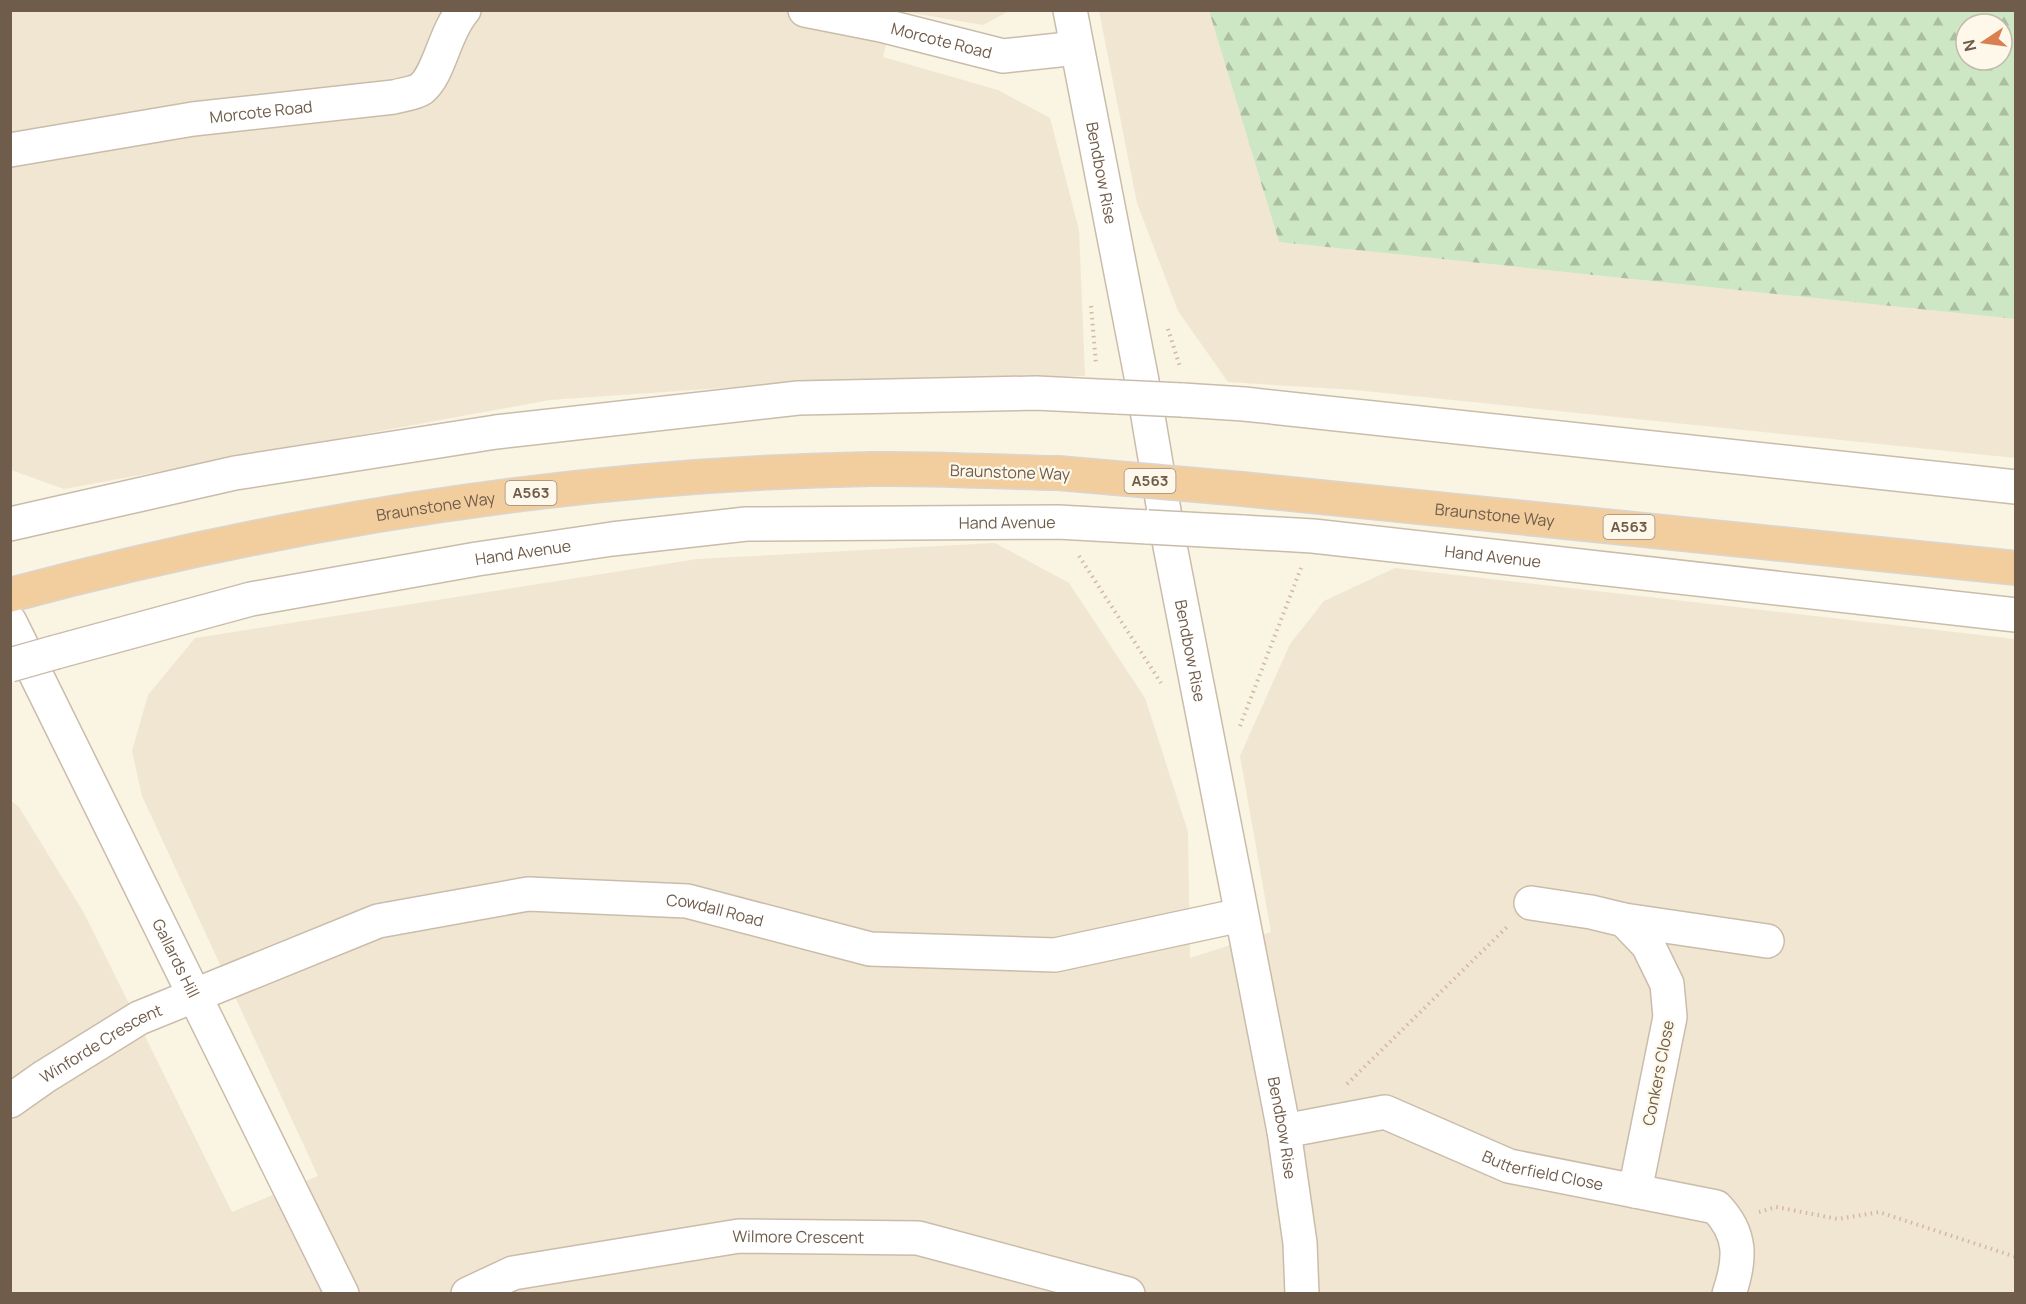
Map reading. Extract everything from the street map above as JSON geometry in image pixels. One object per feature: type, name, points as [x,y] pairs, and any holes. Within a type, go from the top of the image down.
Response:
[{"type":"highway","name":"Braunstone Way","points":[[12,603],[193,549],[494,496],[678,478],[873,469],[1058,473],[1242,489],[2016,568]]},
{"type":"street","name":"Morcote Road","points":[[10,150],[193,119],[394,97],[420,89],[433,72],[449,30],[464,10]]},
{"type":"street","name":"Morcote Road","points":[[805,10],[881,25],[1003,56],[1077,48]]},
{"type":"street","name":"Bendbow Rise","points":[[1070,10],[1284,1131],[1300,1243],[1302,1293]]},
{"type":"street","points":[[10,524],[235,473],[507,431],[798,398],[1036,393],[1255,405],[2016,487]]},
{"type":"street","name":"Hand Avenue","points":[[10,665],[251,599],[477,559],[612,539],[746,524],[1058,522],[1313,536],[2016,615]]},
{"type":"street","name":"Gallards Hill","points":[[12,603],[197,994],[342,1293]]},
{"type":"street","name":"Cowdall Road","points":[[197,994],[378,921],[528,894],[687,901],[870,949],[1044,955],[1055,955],[1241,915]]},
{"type":"street","points":[[1531,903],[1591,912],[1624,920],[1767,941]]},
{"type":"street","name":"Conkers Close","points":[[1624,920],[1648,945],[1667,984],[1670,1017],[1635,1191]]},
{"type":"street","name":"Winforde Crescent","points":[[10,1101],[139,1018],[197,994]]},
{"type":"street","name":"Butterfield Close","points":[[1284,1131],[1385,1112],[1509,1166],[1716,1207],[1730,1222]]},
{"type":"street","points":[[1729,1293],[1738,1245],[1730,1222]]},
{"type":"street","name":"Wilmore Crescent","points":[[468,1293],[513,1273],[739,1236],[918,1238],[1128,1293]]},
{"type":"path","points":[[1351,1118],[1346,1085],[1531,903]]},
{"type":"path","points":[[1730,1222],[1776,1207],[1838,1219],[1879,1212],[2016,1257]]},
{"type":"shaded area","points":[[1009,10],[983,25],[900,11]]},
{"type":"shaded area","points":[[11,11],[894,11],[883,57],[998,90],[1050,118],[1079,230],[1085,376],[821,381],[550,400],[64,489],[11,470]]},
{"type":"shaded area","points":[[1099,11],[1209,11],[1279,242],[2015,319],[2015,458],[1355,390],[1228,382],[1178,311],[1137,203]]},
{"type":"shaded area","points":[[995,543],[1069,583],[1145,698],[1188,832],[1190,958],[1271,932],[1240,756],[1290,644],[1324,601],[1395,568],[2015,639],[2015,1293],[11,1293],[10,800],[19,807],[84,913],[232,1212],[318,1176],[142,796],[132,751],[148,695],[195,638],[697,559]]},
{"type":"green space","points":[[1209,11],[2015,11],[2015,319],[1279,242]]}]
